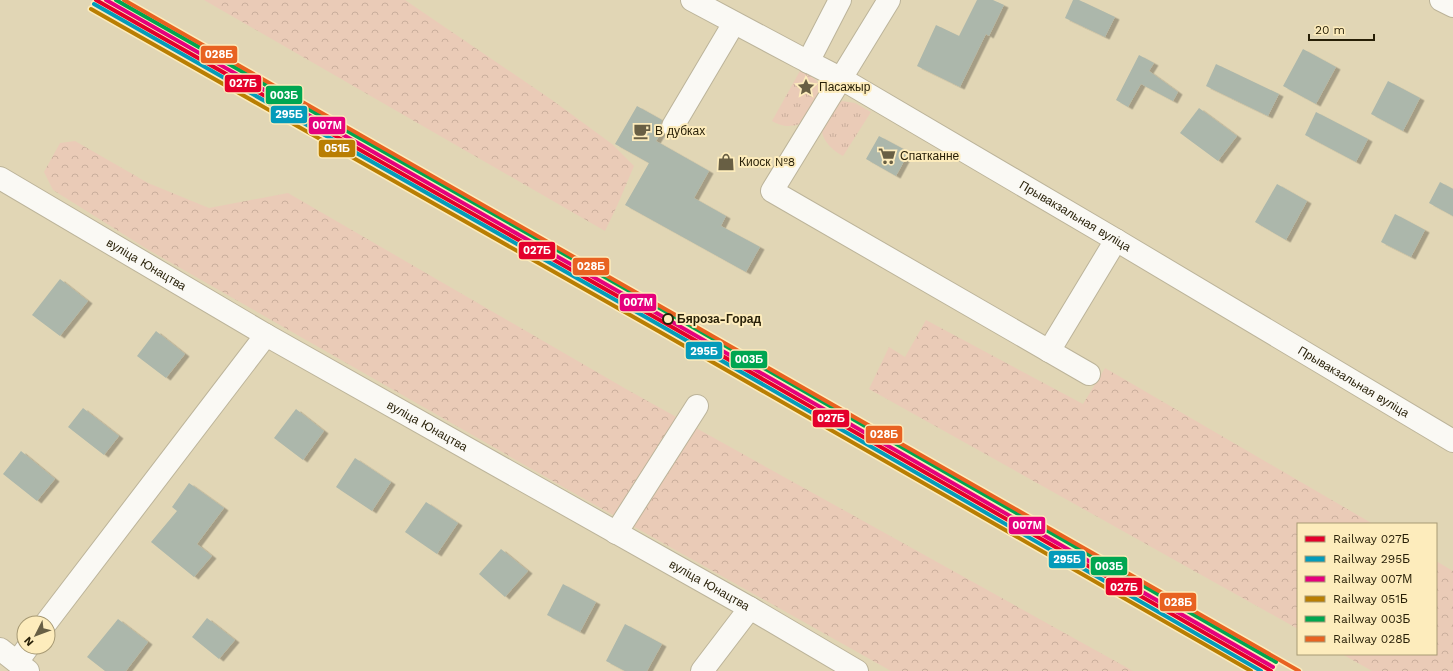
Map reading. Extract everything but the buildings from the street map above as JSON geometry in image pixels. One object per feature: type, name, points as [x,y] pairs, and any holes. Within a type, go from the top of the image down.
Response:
[{"type":"street","name":"Прывакзальная вуліца","points":[[692,0],[842,79],[1453,441]]},
{"type":"street","points":[[808,62],[840,0]]},
{"type":"street","points":[[889,0],[772,191],[1089,374]]},
{"type":"street","points":[[1441,0],[1453,6]]},
{"type":"street","points":[[673,126],[734,23]]},
{"type":"street","name":"вуліца Юнацтва","points":[[0,178],[266,335],[750,608],[857,671]]},
{"type":"street","points":[[1049,351],[1116,240]]},
{"type":"street","points":[[52,615],[266,335]]},
{"type":"street","points":[[616,533],[697,406]]},
{"type":"street","points":[[702,671],[750,608]]},
{"type":"green space","points":[[204,0],[405,0],[552,100],[612,144],[634,166],[605,231]]},
{"type":"green space","points":[[801,69],[816,80],[823,90],[801,124],[786,126],[772,121]]},
{"type":"green space","points":[[842,101],[855,103],[871,112],[843,156],[826,142],[822,131],[822,124],[825,118],[833,108]]},
{"type":"green space","points":[[75,141],[148,183],[209,208],[288,193],[626,389],[1133,671],[891,671],[565,488],[147,249],[53,190],[44,172],[60,143]]},
{"type":"green space","points":[[926,320],[1083,404],[1105,368],[1371,523],[1297,523],[1297,628],[869,389],[889,347],[905,357]]},
{"type":"green space","points":[[1437,562],[1453,571],[1453,671],[1372,671],[1344,655],[1437,655]]},
{"type":"rail line","name":"027Б","points":[[96,0],[665,323],[1271,671]]},
{"type":"rail line","name":"007М","points":[[106,0],[667,319],[1273,667]]},
{"type":"rail line","name":"003Б","points":[[116,0],[670,314],[1276,662]]},
{"type":"rail line","name":"028Б","points":[[124,0],[1299,671]]},
{"type":"rail line","name":"295Б","points":[[94,4],[663,327],[1261,671]]},
{"type":"rail line","name":"051Б","points":[[91,9],[660,332],[1251,671]]},
{"type":"place","name":"Пасажыр","points":[[806,87]]},
{"type":"place","name":"В дубках","points":[[642,131]]},
{"type":"place","name":"Спатканне","points":[[887,156]]},
{"type":"place","name":"Киоск №8","points":[[726,162]]},
{"type":"place","name":"Бяроза-Горад","points":[[668,319]]}]
